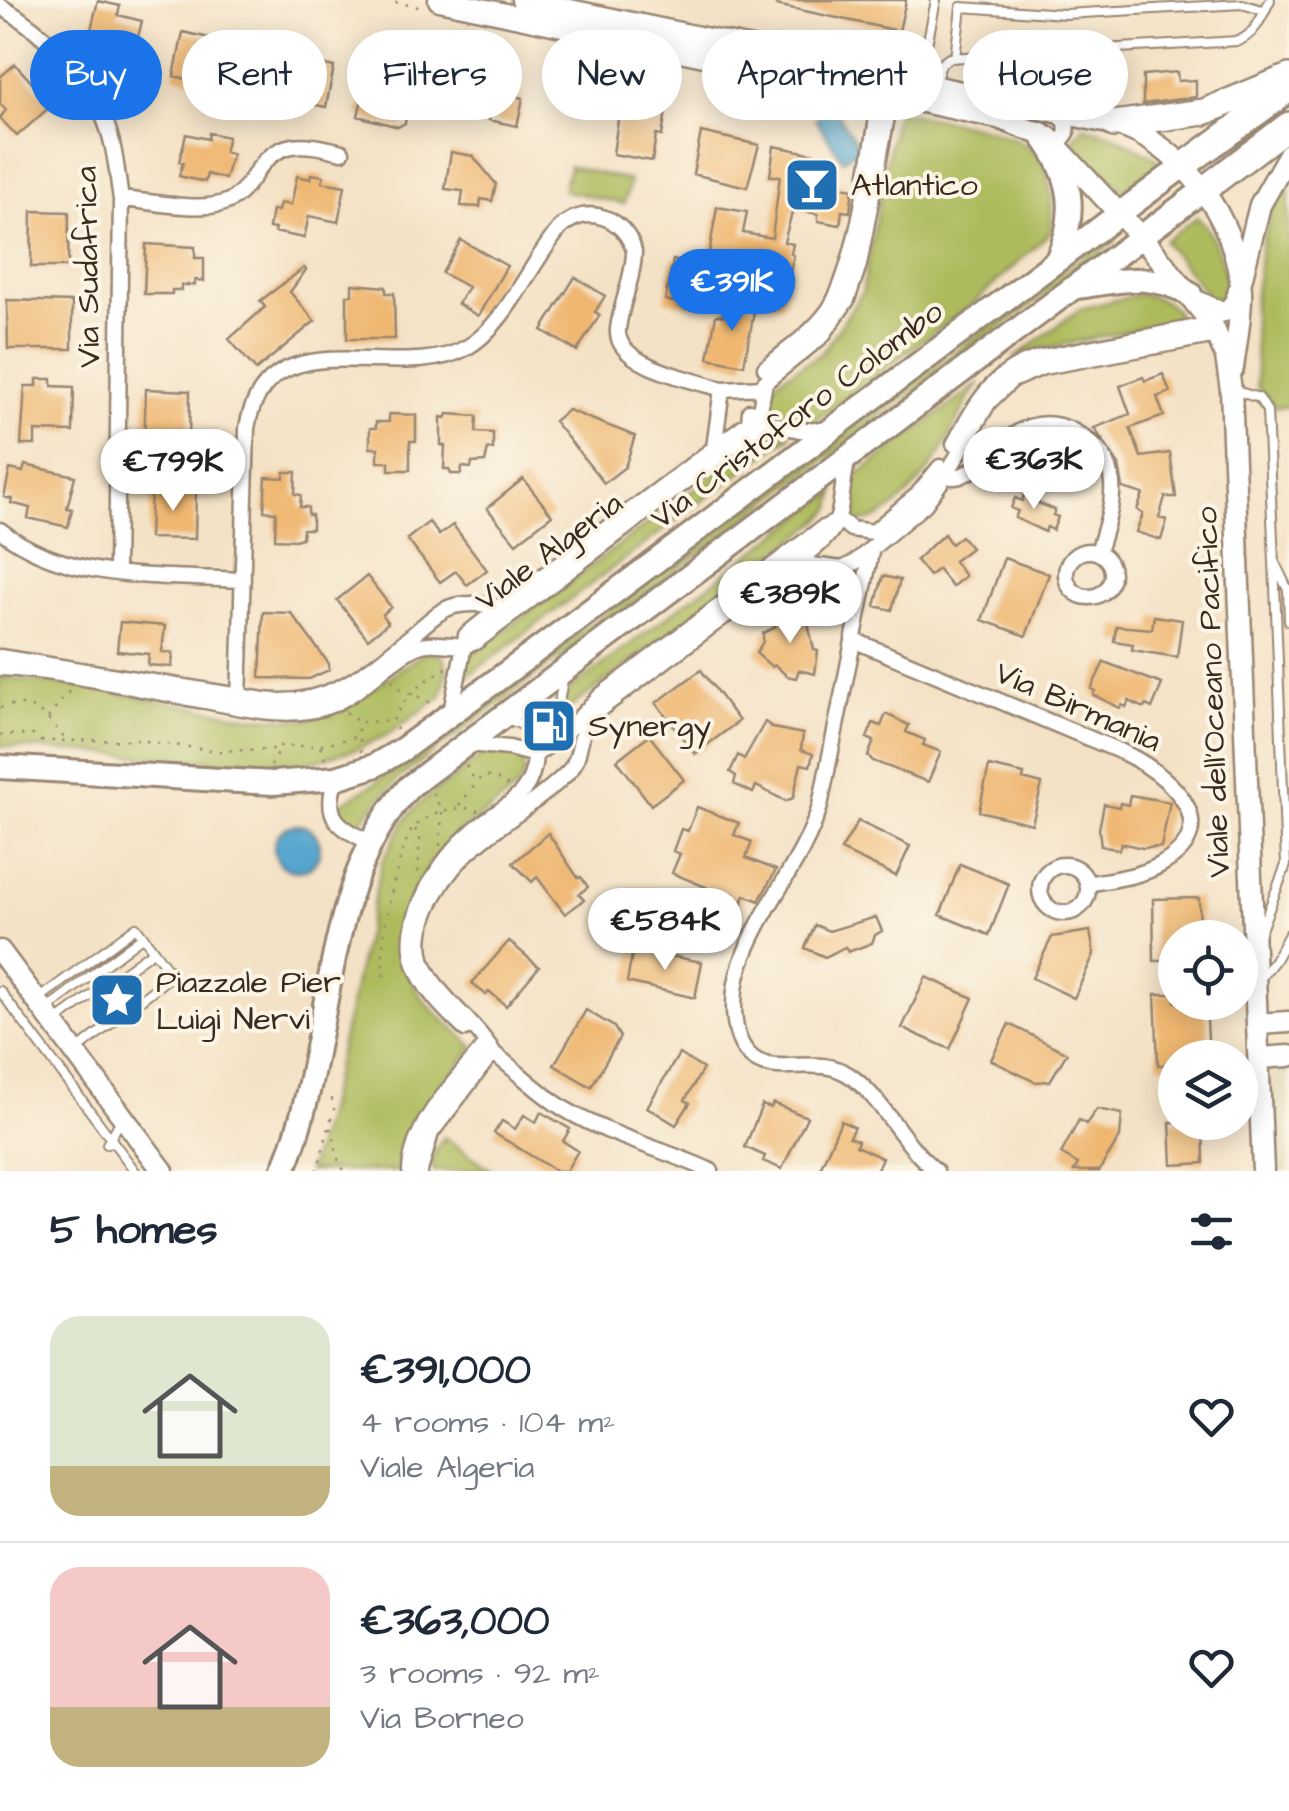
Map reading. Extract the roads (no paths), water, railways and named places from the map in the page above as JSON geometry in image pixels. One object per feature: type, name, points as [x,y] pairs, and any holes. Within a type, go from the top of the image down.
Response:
[{"type":"highway","points":[[1114,124],[1204,112],[1289,77]]},
{"type":"highway","name":"Via Cristoforo Colombo","points":[[1183,166],[1289,89]]},
{"type":"highway","name":"Via Cristoforo Colombo","points":[[1202,191],[1287,134]]},
{"type":"main road","points":[[522,0],[702,35]]},
{"type":"main road","points":[[438,5],[702,58]]},
{"type":"main road","points":[[943,107],[998,118],[1049,140],[1121,214],[1190,294],[1214,329],[1226,357],[1231,390]]},
{"type":"main road","points":[[1074,288],[1148,278],[1190,294],[1220,312],[1232,306],[1241,291],[1231,247],[1202,191],[1183,166],[1158,145],[1114,124],[1092,120]]},
{"type":"main road","points":[[1231,390],[1248,250],[1287,134]]},
{"type":"main road","points":[[1049,140],[1064,170],[1071,198],[1068,236],[1057,261]]},
{"type":"main road","name":"Via Cristoforo Colombo","points":[[0,766],[263,783],[382,762],[442,712],[832,430],[1183,166]]},
{"type":"main road","name":"Via Cristoforo Colombo","points":[[282,1171],[302,1112],[350,898],[369,842],[409,787],[463,754],[501,716],[1202,191]]},
{"type":"main road","name":"Viale dell'Oceano Pacifico","points":[[1231,390],[1253,920]]},
{"type":"main road","points":[[0,951],[163,1171]]},
{"type":"main road","name":"Viale dell'Oceano Pacifico","points":[[1257,1020],[1257,1040]]},
{"type":"main road","points":[[1257,1024],[1289,1022]]},
{"type":"main road","points":[[1258,1058],[1289,1056]]},
{"type":"main road","name":"Viale dell'Oceano Pacifico","points":[[1258,1058],[1263,1171]]},
{"type":"street","name":"Via Sudafrica","points":[[0,6],[52,46],[94,99],[112,140],[121,199],[116,572]]},
{"type":"street","points":[[832,430],[793,429],[753,421],[758,387],[764,370],[809,332],[832,304],[859,235],[881,120]]},
{"type":"street","points":[[1049,140],[1068,134],[1065,120]]},
{"type":"street","points":[[121,199],[218,204],[236,196],[278,149],[303,145],[342,152]]},
{"type":"street","points":[[239,702],[247,428],[254,403],[270,381],[288,368],[308,362],[424,359],[464,350],[494,323],[554,235],[573,218],[588,214],[616,223],[632,242],[634,264],[618,333],[625,351],[643,363],[722,390],[758,387]]},
{"type":"street","points":[[792,558],[842,569],[942,473],[979,398],[1005,372],[1042,356],[1130,346],[1214,329]]},
{"type":"street","points":[[717,452],[722,390]]},
{"type":"street","name":"Viale Algeria","points":[[417,640],[463,646],[476,642],[538,587],[753,421]]},
{"type":"street","points":[[942,473],[955,478],[965,474],[1006,439],[1030,427],[1051,424],[1075,432],[1097,449],[1110,469],[1112,502],[1098,552]]},
{"type":"street","points":[[840,520],[848,456]]},
{"type":"street","points":[[840,520],[873,539]]},
{"type":"street","points":[[711,1171],[609,1132],[531,1087],[433,998],[411,954],[414,921],[472,831],[519,797],[531,781],[534,755],[566,731],[590,704],[630,679],[792,558],[821,529],[840,520]]},
{"type":"street","points":[[0,530],[25,547],[61,562],[116,572],[243,580]]},
{"type":"street","points":[[873,539],[817,814],[743,960],[736,993],[736,1027],[745,1050],[762,1064],[817,1064],[851,1077],[936,1171]]},
{"type":"street","name":"Viale Algeria","points":[[0,668],[239,702],[302,701],[351,689],[417,640],[452,606],[501,607],[538,587]]},
{"type":"street","points":[[442,712],[470,630],[501,607]]},
{"type":"street","name":"Via Birmania","points":[[853,640],[1143,761],[1171,782],[1191,820],[1180,849],[1153,869],[1087,884]]},
{"type":"street","name":"Viale Algeria","points":[[0,657],[239,702]]},
{"type":"street","points":[[441,875],[478,840],[573,767],[580,734],[588,719],[630,679]]},
{"type":"street","points":[[463,754],[518,750],[534,755]]},
{"type":"street","points":[[332,772],[333,815],[344,829],[369,842]]},
{"type":"street","points":[[531,781],[548,788]]},
{"type":"street","points":[[410,1171],[415,1142],[488,1047]]},
{"type":"street","points":[[420,1171],[435,1118]]},
{"type":"lane","points":[[933,30],[936,0]]},
{"type":"lane","points":[[1065,14],[1068,0]]},
{"type":"lane","points":[[943,62],[954,58],[1238,40],[1248,37],[1275,0]]},
{"type":"lane","points":[[954,58],[962,4],[1065,14],[1242,4],[1265,11]]},
{"type":"lane","points":[[1231,390],[1254,395],[1266,411],[1285,748],[1285,870],[1258,938]]},
{"type":"lane","points":[[1274,561],[1288,590],[1289,621]]},
{"type":"lane","points":[[518,750],[544,734],[557,712],[560,686],[569,666]]},
{"type":"lane","points":[[501,716],[544,734]]},
{"type":"lane","points":[[1284,810],[1289,800]]},
{"type":"lane","points":[[45,1011],[136,927],[172,974],[76,1051]]},
{"type":"lane","points":[[1258,981],[1289,934]]},
{"type":"lane","points":[[45,1011],[153,951]]},
{"type":"lane","points":[[0,991],[135,1171]]},
{"type":"lane","points":[[109,1140],[123,1116]]},
{"type":"water","points":[[816,120],[842,120],[860,148],[843,160]]},
{"type":"water","points":[[297,825],[313,832],[320,848],[313,864],[297,871],[281,864],[274,848],[281,832]]},
{"type":"place","name":"Atlantico","points":[[812,185]]},
{"type":"place","name":"Synergy","points":[[549,726]]},
{"type":"place","name":"Piazzale Pier Luigi Nervi","points":[[117,1000]]}]
